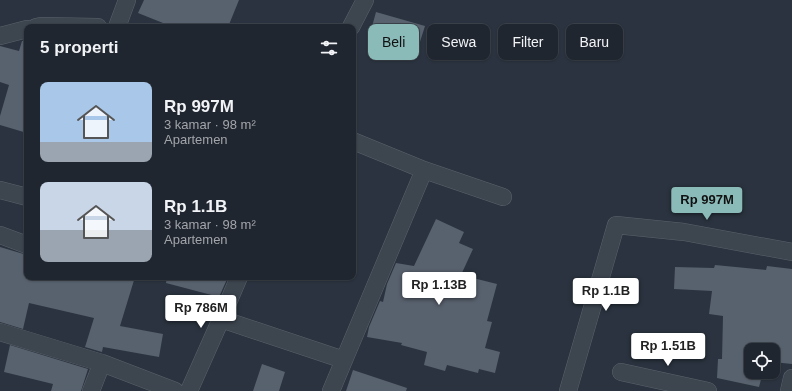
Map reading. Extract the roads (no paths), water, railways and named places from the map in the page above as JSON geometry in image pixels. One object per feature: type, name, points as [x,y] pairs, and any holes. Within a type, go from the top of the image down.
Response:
[{"type":"street","points":[[118,24],[128,0]]},
{"type":"street","points":[[353,24],[365,0]]},
{"type":"street","points":[[0,36],[24,30]]},
{"type":"street","points":[[356,142],[424,170],[503,197]]},
{"type":"street","points":[[331,391],[424,170]]},
{"type":"street","points":[[0,190],[24,196]]},
{"type":"street","points":[[568,391],[616,225],[684,232],[792,252]]},
{"type":"street","points":[[0,235],[24,244]]},
{"type":"street","points":[[189,391],[238,280]]},
{"type":"street","points":[[221,319],[344,360]]},
{"type":"street","points":[[0,332],[102,363],[175,391]]},
{"type":"street","points":[[91,391],[102,363]]},
{"type":"street","points":[[621,372],[708,391]]},
{"type":"street","points":[[789,391],[792,378]]}]
